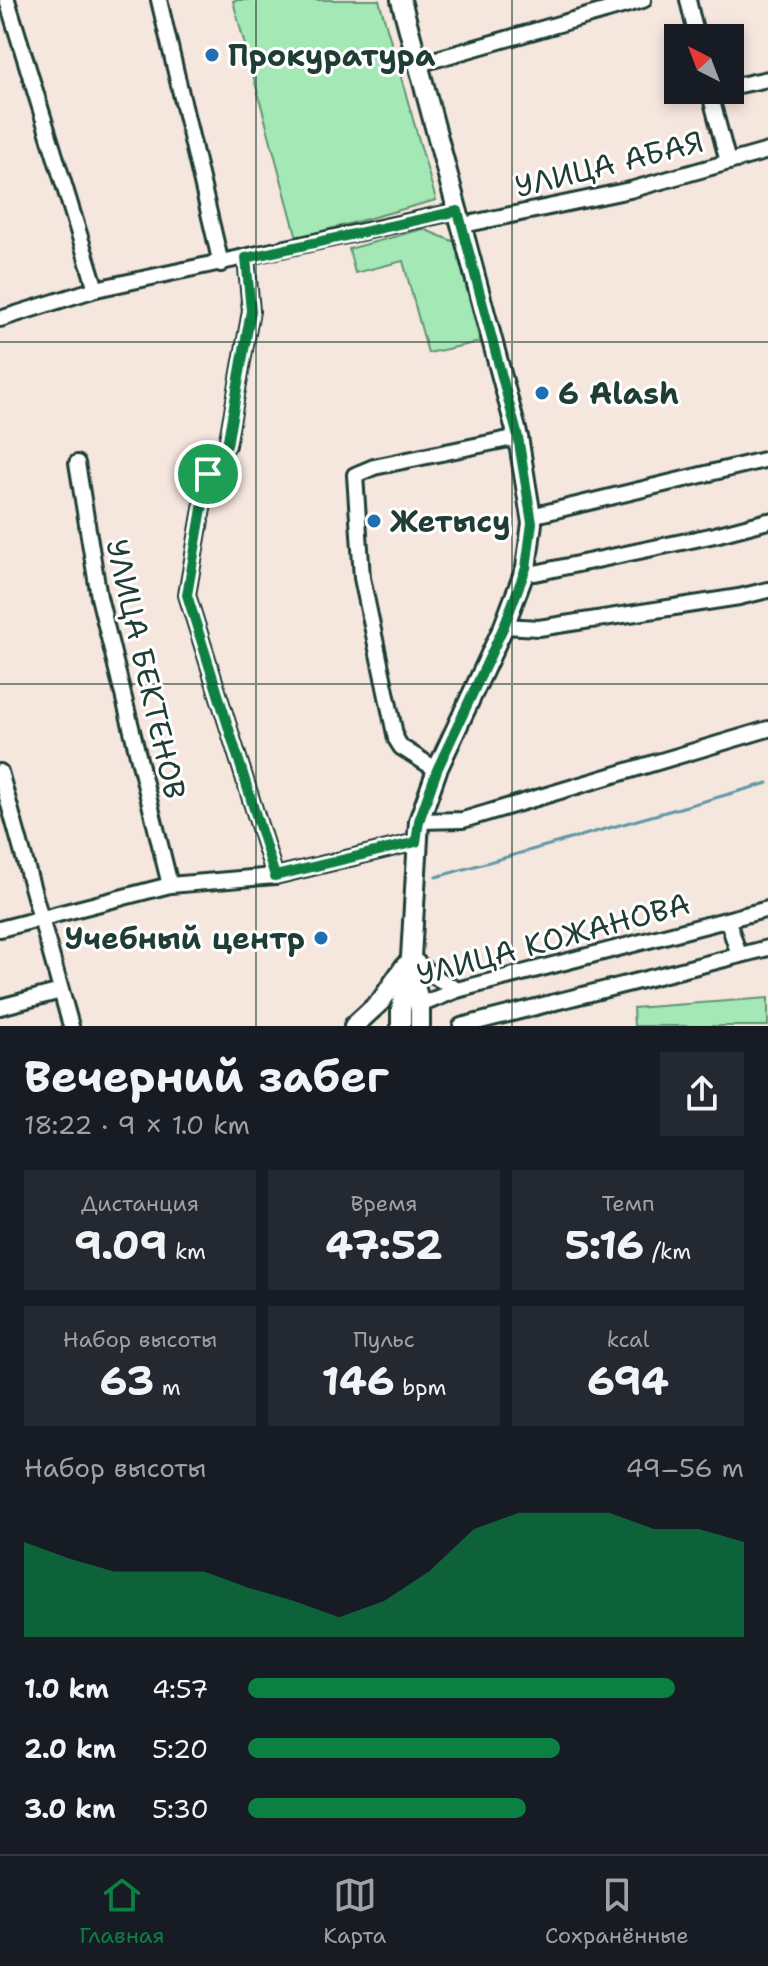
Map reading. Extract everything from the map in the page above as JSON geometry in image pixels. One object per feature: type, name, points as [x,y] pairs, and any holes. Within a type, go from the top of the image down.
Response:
[{"type":"main road","points":[[401,0],[518,437],[531,516],[526,568],[504,626],[437,770],[419,821],[411,962],[401,1018]]},
{"type":"main road","points":[[411,962],[420,1005],[420,1026]]},
{"type":"main road","points":[[358,1022],[381,1001],[411,962]]},
{"type":"main road","name":"УЛИЦА КОЖАНОВА","points":[[358,1022],[401,1018],[420,1005]]},
{"type":"street","points":[[7,0],[96,289]]},
{"type":"street","points":[[159,0],[221,264]]},
{"type":"street","points":[[419,64],[643,0]]},
{"type":"street","points":[[688,0],[694,24]]},
{"type":"street","points":[[744,84],[768,79]]},
{"type":"street","points":[[715,104],[728,162]]},
{"type":"street","name":"УЛИЦА АБАЯ","points":[[0,319],[96,289],[460,218],[630,190],[768,151]]},
{"type":"street","points":[[246,258],[251,311],[227,445],[208,474],[187,595],[275,876]]},
{"type":"street","points":[[437,770],[401,747],[396,739],[362,578],[355,475],[374,467],[518,437]]},
{"type":"street","points":[[531,516],[768,459]]},
{"type":"street","name":"УЛИЦА БЕКТЕНОВ","points":[[77,463],[99,597],[170,885]]},
{"type":"street","points":[[526,568],[535,573],[768,521]]},
{"type":"street","points":[[504,626],[539,628],[768,590]]},
{"type":"street","points":[[419,821],[463,820],[768,729]]},
{"type":"street","points":[[0,772],[71,1026]]},
{"type":"street","points":[[0,929],[170,885],[275,876],[416,842]]},
{"type":"street","name":"УЛИЦА КОЖАНОВА","points":[[420,1005],[457,990],[768,909]]},
{"type":"street","points":[[728,921],[739,955]]},
{"type":"street","name":"УЛИЦА КОЖАНОВА","points":[[461,1026],[768,948]]},
{"type":"street","points":[[411,962],[457,990]]},
{"type":"street","points":[[0,1007],[61,991]]},
{"type":"green space","points":[[379,0],[436,200],[297,238],[233,1]]},
{"type":"green space","points":[[423,229],[455,242],[480,342],[428,353],[403,261],[355,273],[349,249]]},
{"type":"green space","points":[[768,998],[768,1026],[634,1026],[633,1008]]},
{"type":"waterway","points":[[436,877],[768,783]]},
{"type":"place","name":"Прокуратура","points":[[212,55]]},
{"type":"place","name":"6 Alash","points":[[542,393]]},
{"type":"place","name":"Жетысу","points":[[374,521]]},
{"type":"place","name":"Учебный центр","points":[[321,938]]},
{"type":"route","points":[[458,211],[518,437],[532,523],[526,568],[504,626],[437,770],[419,821],[416,842],[275,876],[187,595],[208,474],[227,445],[251,311],[246,258],[458,211]]}]
